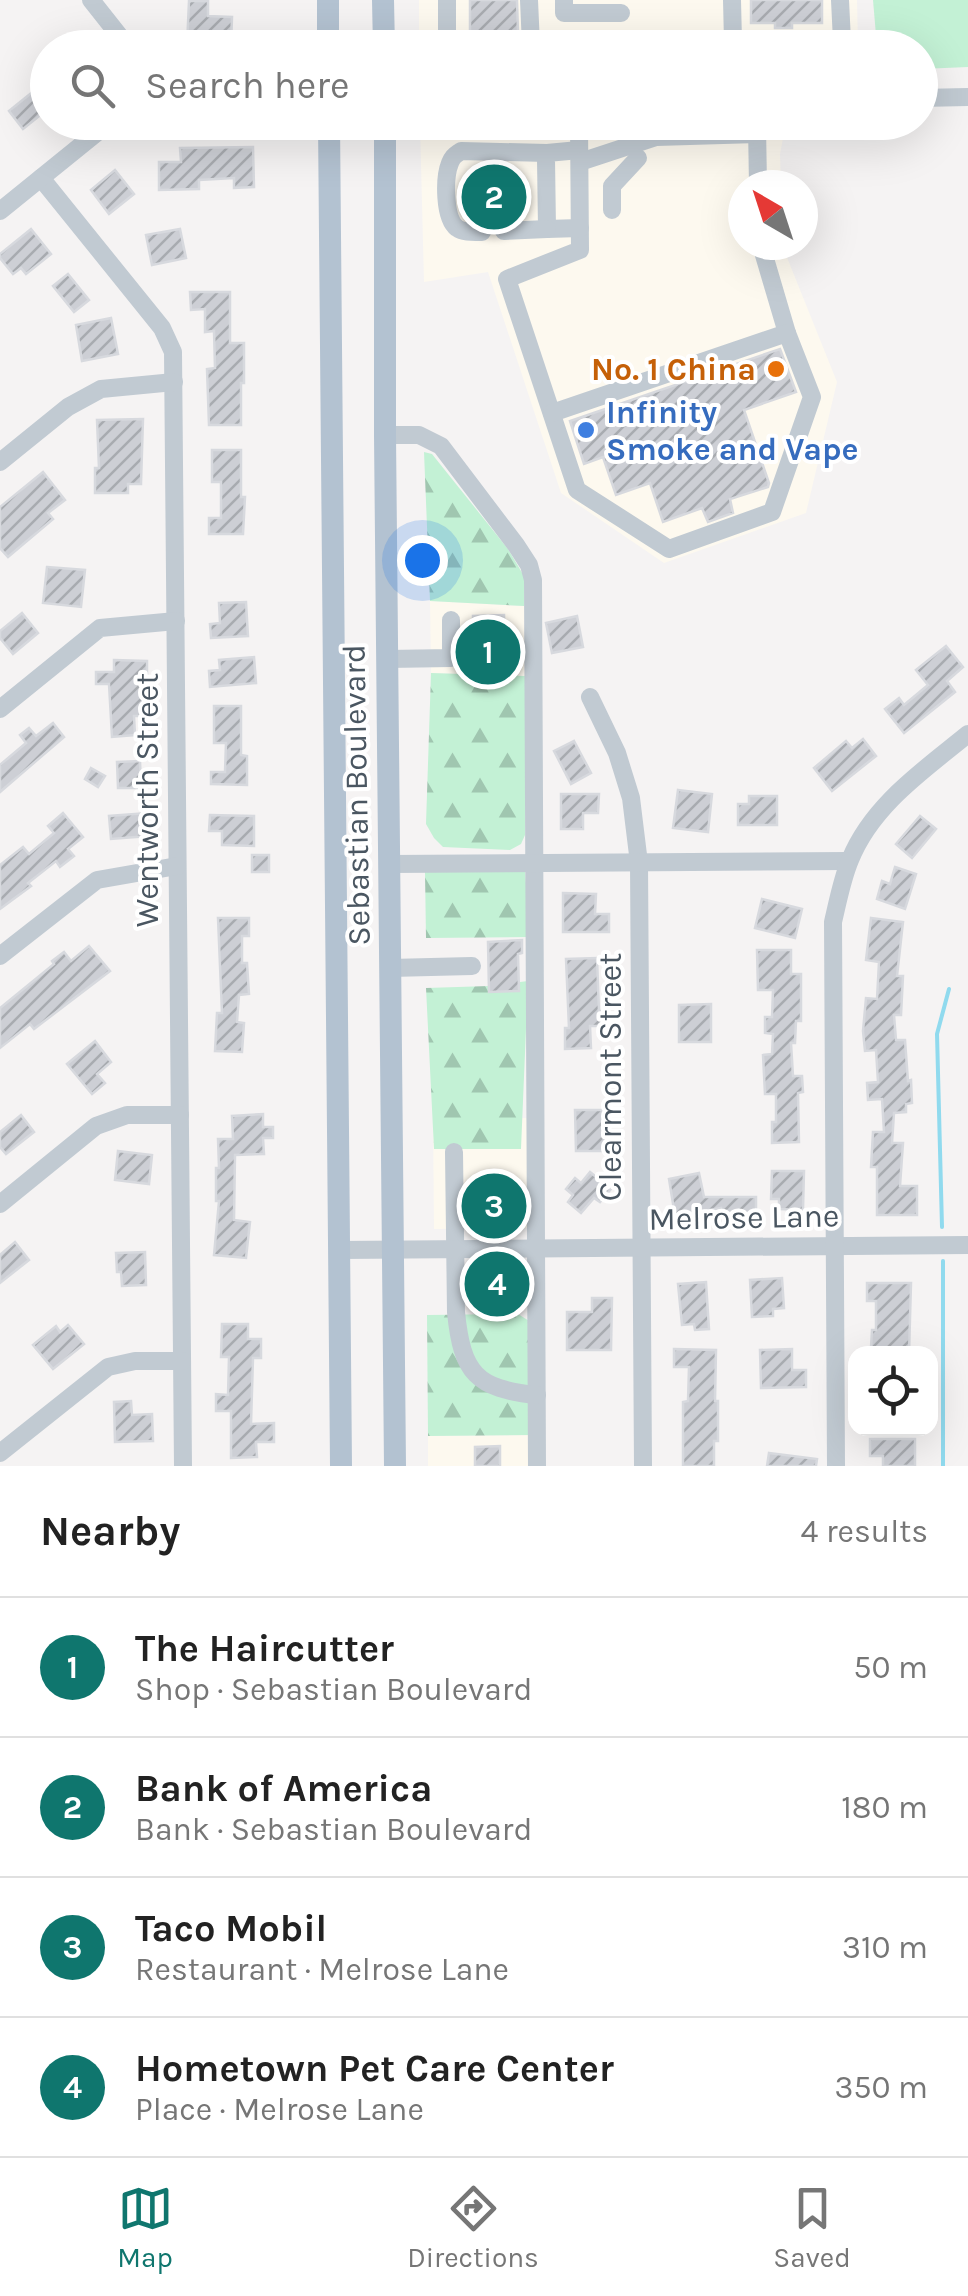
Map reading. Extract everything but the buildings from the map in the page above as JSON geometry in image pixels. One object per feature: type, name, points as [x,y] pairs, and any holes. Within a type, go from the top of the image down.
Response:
[{"type":"main road","points":[[328,0],[328,30]]},
{"type":"main road","points":[[383,0],[384,30]]},
{"type":"main road","name":"Sebastian Boulevard","points":[[329,140],[341,1466]]},
{"type":"main road","name":"Sebastian Boulevard","points":[[385,140],[395,1466]]},
{"type":"street","points":[[91,0],[115,30]]},
{"type":"street","points":[[446,0],[447,30]]},
{"type":"street","points":[[529,0],[530,30]]},
{"type":"street","points":[[564,0],[564,14],[621,6]]},
{"type":"street","points":[[732,0],[732,30]]},
{"type":"street","points":[[840,0],[841,30]]},
{"type":"street","points":[[938,98],[968,97]]},
{"type":"street","points":[[0,211],[88,140]]},
{"type":"street","points":[[579,140],[580,250],[507,280],[577,490],[669,549],[772,512],[812,396],[766,260]]},
{"type":"street","points":[[482,232],[456,227],[446,212],[448,168],[460,150],[579,156],[644,140]]},
{"type":"street","points":[[757,140],[758,170]]},
{"type":"street","points":[[547,153],[547,229]]},
{"type":"street","points":[[612,210],[612,186],[638,158]]},
{"type":"street","name":"Wentworth Street","points":[[41,178],[162,328],[173,352],[183,1466]]},
{"type":"street","points":[[504,231],[580,228]]},
{"type":"street","points":[[552,413],[788,333]]},
{"type":"street","points":[[0,462],[68,407],[101,389],[174,382]]},
{"type":"street","points":[[385,435],[419,436],[441,446],[516,545],[533,580],[537,1466]]},
{"type":"street","points":[[388,658],[451,658],[451,620]]},
{"type":"street","points":[[0,709],[100,628],[176,621]]},
{"type":"street","name":"Clearmont Street","points":[[590,697],[618,753],[631,798],[639,864],[643,1466]]},
{"type":"street","points":[[836,1466],[833,922],[849,860],[870,820],[968,734]]},
{"type":"street","points":[[390,864],[849,860]]},
{"type":"street","points":[[0,956],[97,880],[177,866]]},
{"type":"street","points":[[390,968],[472,966]]},
{"type":"street","points":[[0,1204],[96,1126],[127,1115],[180,1115]]},
{"type":"street","points":[[454,1152],[458,1337],[467,1362],[480,1380],[507,1392],[537,1396]]},
{"type":"street","name":"Melrose Lane","points":[[340,1250],[968,1245]]},
{"type":"street","points":[[0,1453],[108,1367],[135,1361],[182,1361]]},
{"type":"shaded area","points":[[419,0],[857,0],[858,30],[419,30]]},
{"type":"shaded area","points":[[420,140],[783,140],[781,170],[728,170],[728,260],[788,260],[837,382],[806,513],[664,563],[561,493],[488,272],[424,282]]},
{"type":"shaded area","points":[[430,601],[524,606],[525,676],[431,673]]},
{"type":"shaded area","points":[[530,1118],[530,1228],[434,1229],[433,1119]]},
{"type":"shaded area","points":[[542,1435],[542,1466],[428,1466],[428,1436]]},
{"type":"green space","points":[[873,0],[968,0],[968,67],[938,68],[938,30],[876,30]]},
{"type":"green space","points":[[424,452],[432,454],[508,549],[524,576],[524,606],[430,601]]},
{"type":"green space","points":[[431,673],[525,676],[525,835],[521,844],[510,850],[443,847],[426,824]]},
{"type":"green space","points":[[525,871],[530,937],[426,938],[425,872]]},
{"type":"green space","points":[[528,981],[521,1149],[434,1149],[426,988]]},
{"type":"green space","points":[[518,1314],[534,1324],[534,1435],[428,1436],[427,1315]]},
{"type":"waterway","points":[[942,1227],[937,1034],[949,989]]},
{"type":"waterway","points":[[943,1261],[943,1466]]},
{"type":"place","name":"Bank of America","points":[[494,197]]},
{"type":"place","name":"No. 1 China","points":[[776,369]]},
{"type":"place","name":"Infinity Smoke and Vape","points":[[586,430]]},
{"type":"place","name":"The Haircutter","points":[[488,652]]},
{"type":"place","name":"Taco Mobil","points":[[494,1206]]},
{"type":"place","name":"Hometown Pet Care Center","points":[[497,1284]]}]
